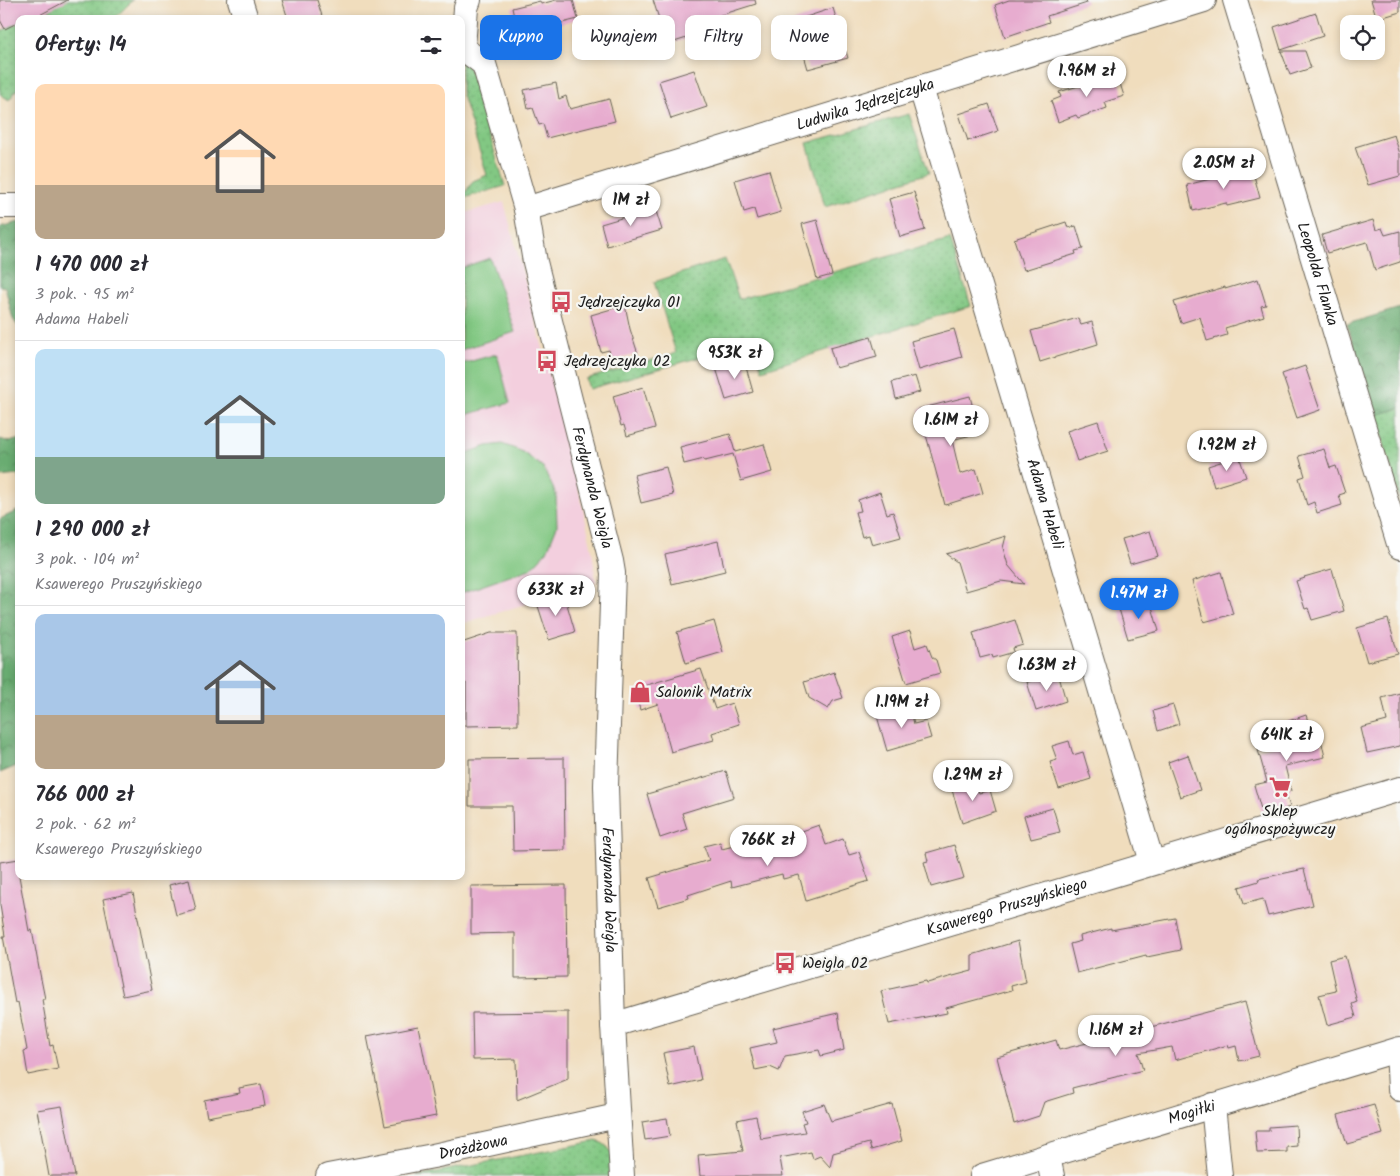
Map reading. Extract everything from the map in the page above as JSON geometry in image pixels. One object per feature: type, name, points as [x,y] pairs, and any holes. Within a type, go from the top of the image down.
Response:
[{"type":"street","points":[[240,0],[245,15]]},
{"type":"street","name":"Ferdynanda Weigla","points":[[465,18],[469,0]]},
{"type":"street","name":"Ludwika Jędrzejczyka","points":[[526,209],[1204,0]]},
{"type":"street","name":"Leopolda Flanka","points":[[1235,0],[1400,547]]},
{"type":"street","name":"Ferdynanda Weigla","points":[[465,49],[484,64],[526,209],[535,262],[612,561],[606,786],[613,1025],[622,1176]]},
{"type":"street","name":"Adama Habeli","points":[[921,88],[1152,862]]},
{"type":"street","points":[[0,206],[15,206]]},
{"type":"street","name":"Ksawerego Pruszyńskiego","points":[[613,1025],[1400,789]]},
{"type":"street","points":[[1399,1050],[1400,1089]]},
{"type":"street","name":"Mogiłki","points":[[982,1176],[1050,1166],[1213,1105],[1399,1050]]},
{"type":"street","points":[[1213,1105],[1220,1176]]},
{"type":"street","name":"Drożdżowa","points":[[328,1176],[433,1156],[618,1116]]},
{"type":"shaded area","points":[[504,202],[571,454],[592,550],[596,582],[465,623],[465,213]]},
{"type":"green space","points":[[62,0],[133,0],[118,15],[40,15],[55,7]]},
{"type":"green space","points":[[15,24],[15,92],[9,100],[0,94],[0,32]]},
{"type":"green space","points":[[465,63],[468,64],[505,186],[465,198],[465,193],[473,181],[487,175],[465,105]]},
{"type":"green space","points":[[909,114],[929,173],[825,207],[807,143]]},
{"type":"green space","points":[[15,223],[15,322],[5,287],[0,286],[0,227]]},
{"type":"green space","points":[[950,239],[971,306],[762,370],[753,342],[589,389],[586,379],[676,353],[654,282],[725,259],[739,299]]},
{"type":"green space","points":[[490,258],[515,332],[465,349],[465,267]]},
{"type":"green space","points":[[1400,308],[1400,408],[1376,415],[1347,324]]},
{"type":"green space","points":[[497,354],[510,403],[465,415],[465,363]]},
{"type":"green space","points":[[1400,408],[1400,501],[1376,415]]},
{"type":"green space","points":[[0,439],[10,442],[15,440],[15,475],[0,477]]},
{"type":"green space","points":[[502,444],[521,451],[543,467],[556,494],[557,526],[547,551],[530,569],[465,592],[465,454],[487,446]]},
{"type":"green space","points":[[15,512],[15,767],[0,773],[0,519]]},
{"type":"green space","points":[[596,1141],[602,1143],[610,1150],[618,1176],[416,1176]]},
{"type":"building","points":[[0,0],[68,0],[40,15],[15,15],[15,24],[5,29],[0,20]]},
{"type":"building","points":[[282,0],[317,0],[322,15],[287,15]]},
{"type":"building","points":[[556,0],[573,0],[577,15],[572,15],[572,20],[562,23],[562,15],[514,15],[512,8],[540,1],[541,4]]},
{"type":"building","points":[[653,0],[755,0],[756,4],[721,15],[685,15],[685,39],[675,42],[675,15],[658,15]]},
{"type":"building","points":[[1009,0],[1086,0],[1087,3],[1047,16],[1049,22],[1005,37],[995,5]]},
{"type":"building","points":[[1371,0],[1400,0],[1400,12],[1385,17],[1385,15],[1376,15]]},
{"type":"building","points":[[833,8],[835,15],[812,15]]},
{"type":"building","points":[[1316,13],[1323,36],[1281,50],[1274,27]]},
{"type":"building","points":[[1281,51],[1305,51],[1311,68],[1290,75]]},
{"type":"building","points":[[805,60],[841,60],[808,69]]},
{"type":"building","points":[[694,70],[707,107],[671,119],[659,81]]},
{"type":"building","points":[[1117,74],[1124,96],[1105,102],[1107,108],[1078,118],[1076,115],[1058,122],[1051,101],[1061,97],[1059,92]]},
{"type":"building","points":[[556,83],[559,99],[566,96],[570,109],[609,99],[615,121],[547,138],[543,124],[539,125],[533,108],[528,109],[524,90]]},
{"type":"building","points":[[989,104],[998,131],[968,141],[959,114]]},
{"type":"building","points":[[1394,135],[1400,154],[1400,176],[1368,185],[1355,147]]},
{"type":"building","points":[[1252,168],[1260,198],[1227,206],[1226,203],[1193,211],[1187,185]]},
{"type":"building","points":[[769,170],[781,212],[757,219],[754,209],[744,212],[735,180]]},
{"type":"building","points":[[914,192],[925,230],[900,237],[889,199]]},
{"type":"building","points":[[655,208],[662,230],[607,246],[601,224]]},
{"type":"building","points":[[817,220],[832,275],[817,279],[802,224]]},
{"type":"building","points":[[1373,220],[1376,230],[1382,228],[1385,235],[1400,231],[1400,262],[1375,270],[1367,242],[1327,253],[1322,235]]},
{"type":"building","points":[[1066,222],[1068,228],[1076,226],[1083,249],[1075,251],[1076,254],[1024,270],[1014,239]]},
{"type":"building","points":[[1258,279],[1266,305],[1261,306],[1264,316],[1225,328],[1227,335],[1207,341],[1200,317],[1181,323],[1174,302]]},
{"type":"building","points":[[625,305],[638,354],[612,361],[609,350],[601,352],[591,315]]},
{"type":"building","points":[[1078,318],[1081,325],[1092,322],[1098,344],[1040,362],[1031,331]]},
{"type":"building","points":[[954,329],[962,357],[919,370],[911,341]]},
{"type":"building","points":[[871,337],[877,357],[836,368],[830,348]]},
{"type":"building","points":[[744,360],[753,392],[726,400],[716,368]]},
{"type":"building","points":[[1305,366],[1320,410],[1297,418],[1282,374]]},
{"type":"building","points":[[915,376],[920,392],[896,399],[892,382]]},
{"type":"building","points":[[643,387],[655,428],[627,436],[624,425],[621,426],[613,396]]},
{"type":"building","points":[[970,396],[979,433],[952,440],[960,474],[976,469],[983,493],[945,505],[919,409]]},
{"type":"building","points":[[1098,421],[1108,451],[1077,461],[1067,431]]},
{"type":"building","points":[[730,434],[735,452],[764,444],[772,472],[741,481],[733,454],[684,464],[680,447]]},
{"type":"building","points":[[1324,449],[1330,468],[1336,466],[1345,493],[1339,495],[1342,505],[1317,513],[1314,502],[1307,505],[1299,478],[1305,476],[1299,456]]},
{"type":"building","points":[[1239,456],[1246,477],[1214,487],[1208,466]]},
{"type":"building","points":[[666,467],[673,495],[641,503],[634,475]]},
{"type":"building","points":[[880,492],[887,514],[893,512],[901,537],[872,545],[869,535],[862,537],[855,512],[861,511],[858,500]]},
{"type":"building","points":[[1150,531],[1158,556],[1130,564],[1122,539]]},
{"type":"building","points":[[1006,536],[1003,548],[1008,565],[1024,584],[1001,581],[966,591],[957,562],[946,554]]},
{"type":"building","points":[[718,541],[725,571],[672,584],[665,554]]},
{"type":"building","points":[[1332,569],[1344,611],[1312,620],[1308,608],[1305,609],[1296,581]]},
{"type":"building","points":[[1221,572],[1233,614],[1204,622],[1192,581]]},
{"type":"building","points":[[564,594],[575,632],[549,640],[537,603]]},
{"type":"building","points":[[1150,600],[1159,631],[1128,639],[1119,609]]},
{"type":"building","points":[[1388,619],[1398,654],[1367,662],[1357,628]]},
{"type":"building","points":[[1015,620],[1023,645],[1013,648],[1014,652],[993,658],[992,655],[980,658],[973,633]]},
{"type":"building","points":[[714,621],[723,652],[686,663],[677,632]]},
{"type":"building","points":[[910,631],[915,648],[927,644],[932,657],[936,660],[940,673],[906,683],[892,637]]},
{"type":"building","points":[[491,633],[517,633],[518,725],[466,726],[465,642]]},
{"type":"building","points":[[701,669],[715,709],[732,703],[739,724],[712,733],[714,740],[671,752],[658,704],[640,710],[636,695],[640,687]]},
{"type":"building","points":[[834,672],[843,698],[833,701],[828,709],[809,698],[804,682]]},
{"type":"building","points":[[1058,673],[1066,701],[1036,711],[1027,682]]},
{"type":"building","points":[[1400,693],[1400,746],[1367,753],[1361,728],[1387,721],[1382,698]]},
{"type":"building","points":[[1173,705],[1179,724],[1158,731],[1153,711]]},
{"type":"building","points":[[910,707],[914,724],[926,721],[931,738],[887,751],[877,716]]},
{"type":"building","points":[[1306,715],[1310,728],[1318,726],[1325,757],[1285,766],[1291,791],[1286,793],[1290,807],[1263,816],[1254,785],[1267,782],[1258,750],[1285,743],[1280,724]]},
{"type":"building","points":[[1069,741],[1073,755],[1083,752],[1091,779],[1059,789],[1050,762],[1057,760],[1052,746]]},
{"type":"building","points":[[1188,755],[1200,790],[1180,797],[1168,762]]},
{"type":"building","points":[[564,758],[565,850],[513,851],[512,806],[469,806],[469,759]]},
{"type":"building","points":[[726,771],[734,797],[682,813],[687,829],[660,838],[647,794]]},
{"type":"building","points":[[975,782],[979,793],[990,790],[996,811],[962,823],[952,790]]},
{"type":"building","points":[[1053,808],[1060,832],[1031,839],[1024,816]]},
{"type":"building","points":[[819,825],[826,845],[843,839],[849,855],[859,852],[869,881],[806,901],[799,875],[783,879],[782,874],[732,887],[731,881],[688,895],[689,898],[658,907],[649,878],[709,860],[704,846],[720,842],[722,849],[761,839],[762,843],[803,833],[802,831]]},
{"type":"building","points":[[954,845],[964,878],[931,887],[924,862],[928,861],[926,853]]},
{"type":"building","points":[[15,860],[15,880],[20,880],[29,931],[32,930],[45,999],[42,999],[50,1046],[53,1045],[58,1069],[28,1075],[24,1051],[27,1050],[18,1002],[15,1003],[3,936],[5,936],[0,905],[0,862]]},
{"type":"building","points":[[1304,869],[1313,905],[1268,916],[1263,899],[1244,904],[1239,887],[1259,881],[1258,879]]},
{"type":"building","points":[[189,880],[196,910],[176,915],[169,885]]},
{"type":"building","points":[[566,885],[567,977],[515,978],[515,933],[471,934],[471,886]]},
{"type":"building","points":[[133,893],[152,990],[123,996],[103,899]]},
{"type":"building","points":[[1175,918],[1181,950],[1147,957],[1146,955],[1077,973],[1070,944],[1081,941],[1080,936],[1111,928],[1111,930]]},
{"type":"building","points":[[1018,941],[1026,982],[1011,986],[1012,990],[946,1008],[947,1013],[889,1024],[881,991],[926,981],[927,983],[972,971],[972,955]]},
{"type":"building","points":[[1345,956],[1357,1002],[1352,1004],[1356,1017],[1327,1025],[1319,995],[1336,991],[1329,960]]},
{"type":"building","points":[[1245,1002],[1259,1056],[1239,1061],[1236,1046],[1229,1048],[1228,1045],[1175,1060],[1172,1047],[1138,1053],[1143,1070],[1072,1088],[1073,1093],[1044,1102],[1039,1116],[1014,1124],[997,1057],[1056,1040],[1059,1050],[1095,1041],[1097,1045],[1133,1034],[1132,1032]]},
{"type":"building","points":[[568,1012],[568,1079],[517,1100],[516,1059],[473,1060],[472,1013]]},
{"type":"building","points":[[838,1013],[844,1050],[821,1056],[819,1050],[785,1056],[779,1071],[770,1067],[755,1070],[750,1048],[777,1042],[773,1028]]},
{"type":"building","points":[[418,1026],[436,1116],[385,1126],[367,1036]]},
{"type":"building","points":[[694,1047],[701,1080],[670,1087],[663,1053]]},
{"type":"building","points":[[261,1084],[265,1106],[207,1117],[204,1100],[240,1093],[239,1088]]},
{"type":"building","points":[[824,1104],[831,1121],[892,1104],[902,1141],[871,1150],[869,1143],[833,1153],[830,1167],[820,1156],[813,1159],[811,1152],[780,1158],[783,1176],[700,1176],[698,1155],[743,1151],[737,1120],[756,1116],[761,1139],[805,1132],[802,1123],[806,1122],[802,1111]]},
{"type":"building","points":[[1374,1105],[1383,1134],[1347,1144],[1338,1115]]},
{"type":"building","points":[[62,1106],[75,1176],[49,1176],[37,1110]]},
{"type":"building","points":[[667,1118],[670,1136],[645,1140],[642,1122]]},
{"type":"building","points":[[1296,1125],[1297,1146],[1287,1147],[1287,1152],[1257,1153],[1255,1131],[1269,1131],[1269,1127]]},
{"type":"place","name":"Jędrzejczyka 01","points":[[561,302]]},
{"type":"place","name":"Jędrzejczyka 02","points":[[547,361]]},
{"type":"place","name":"Salonik Matrix","points":[[640,692]]},
{"type":"place","name":"Sklep ogólnospożywczy","points":[[1280,787]]},
{"type":"place","name":"Weigla 02","points":[[785,963]]}]
